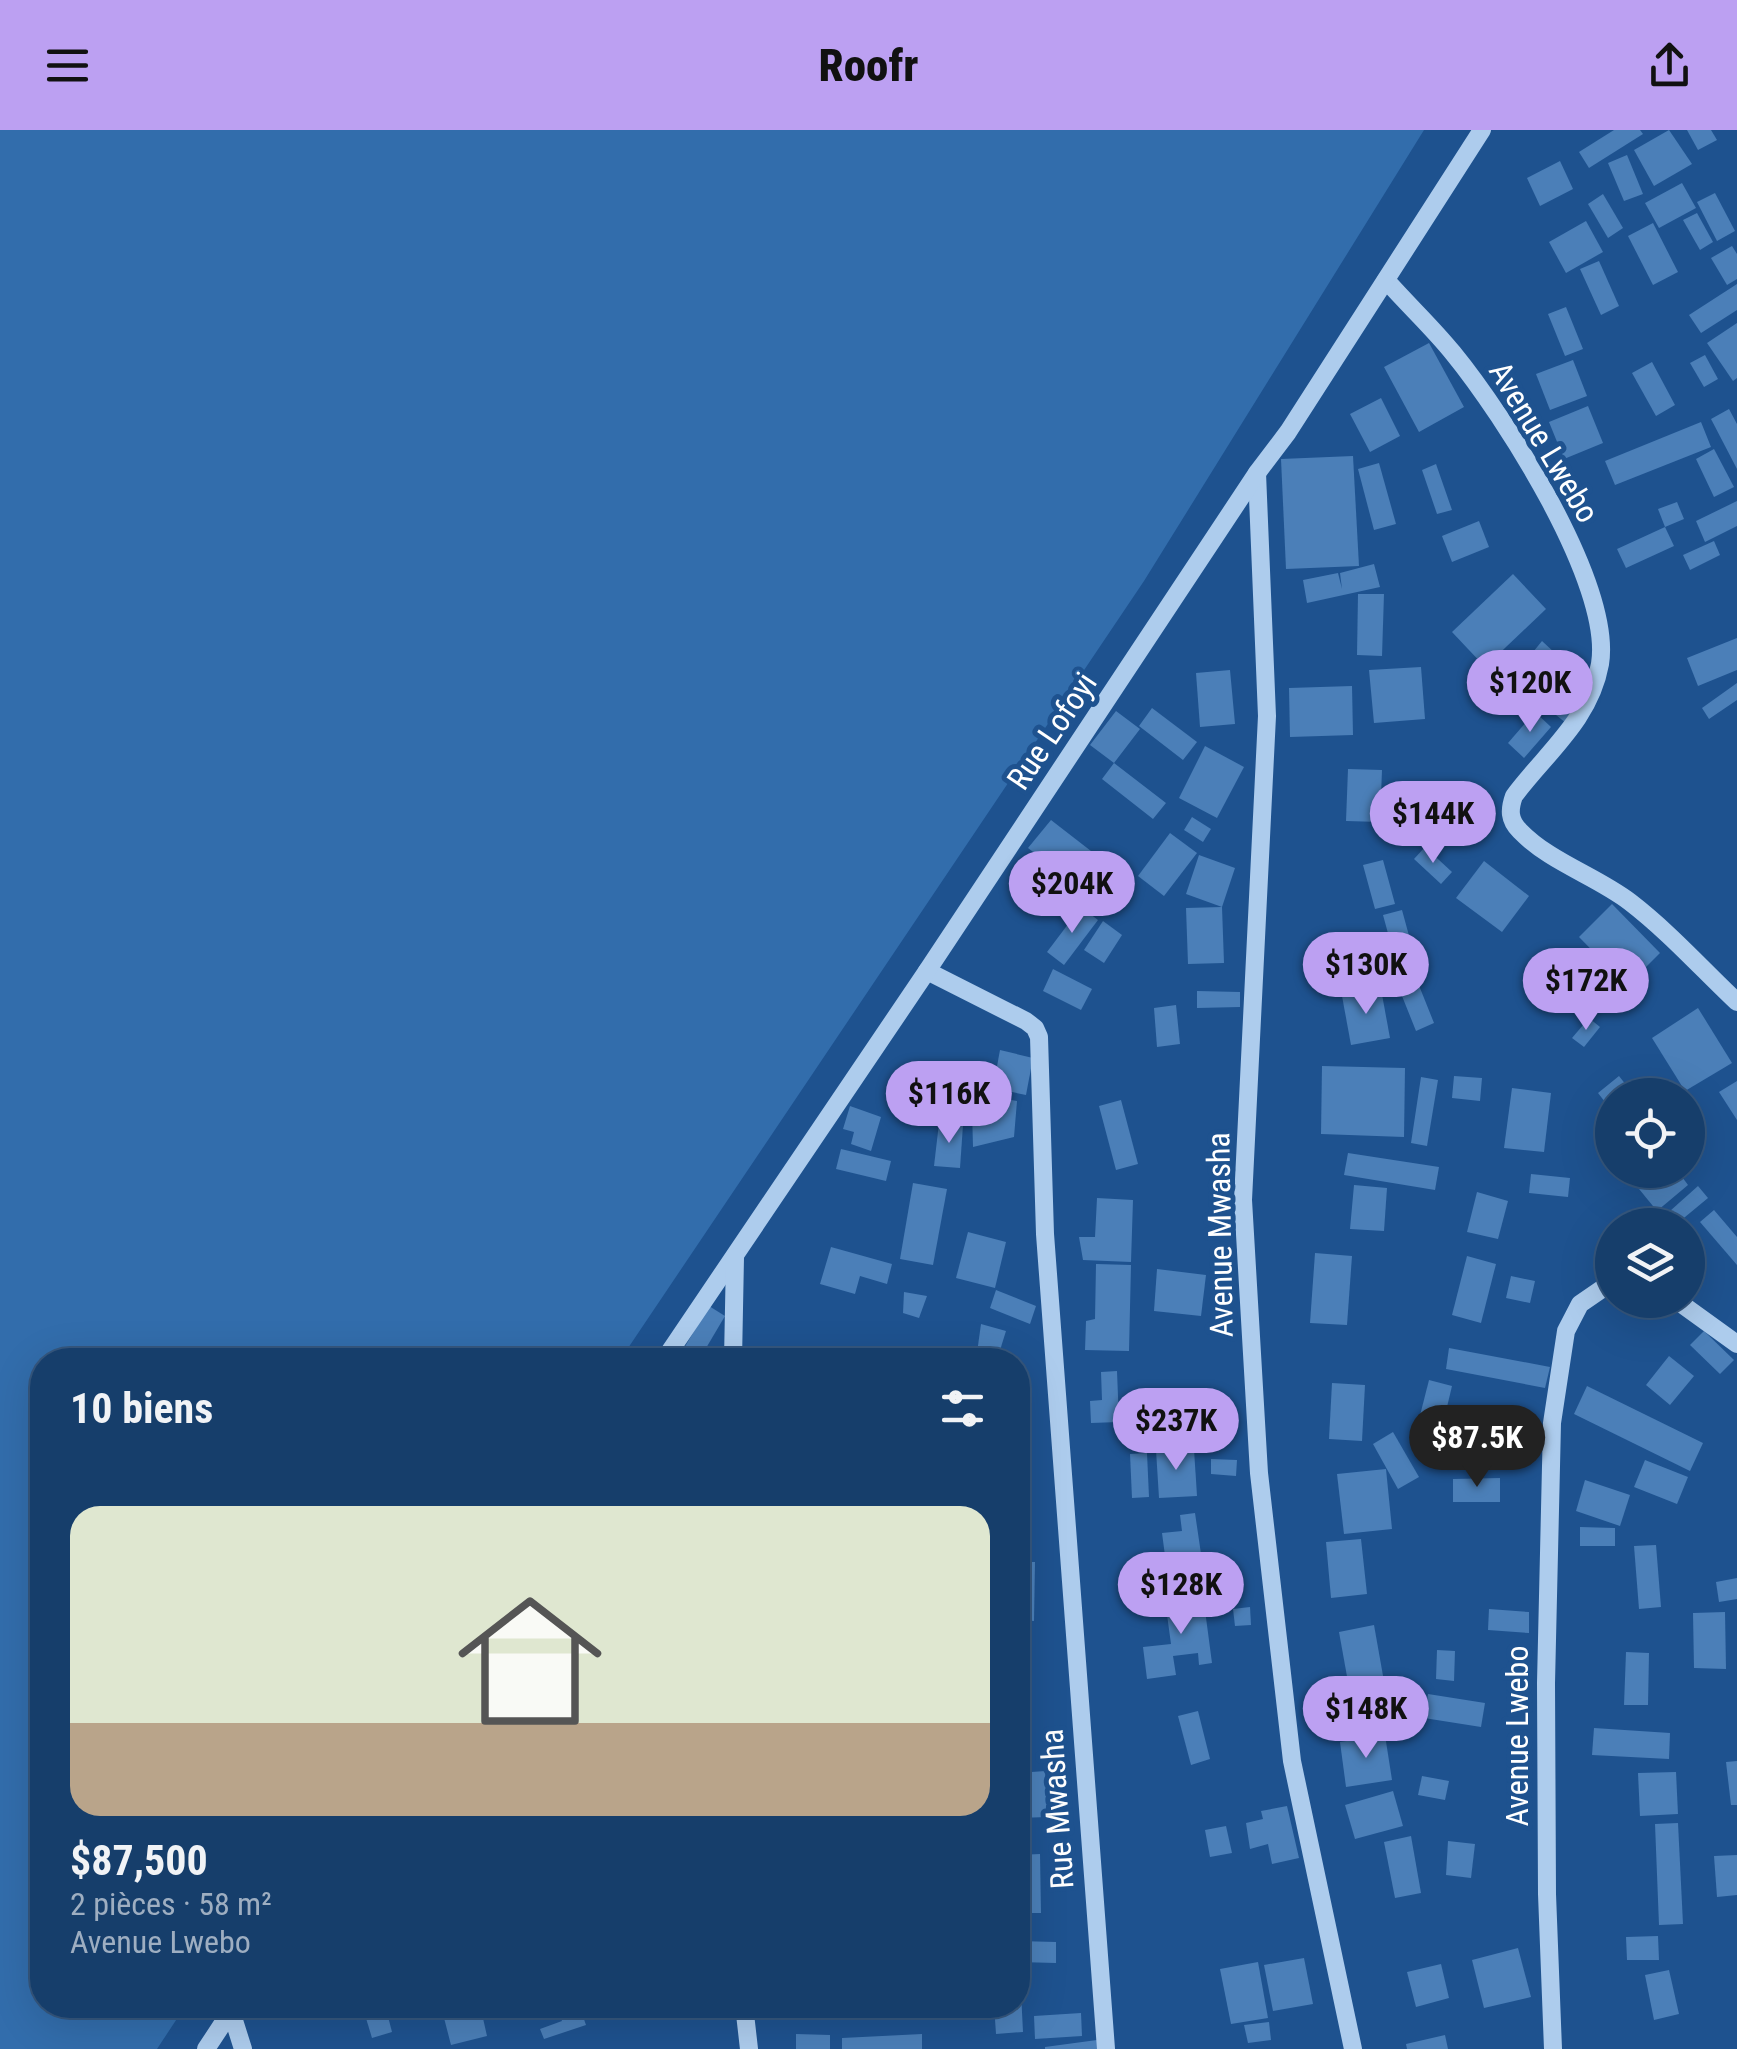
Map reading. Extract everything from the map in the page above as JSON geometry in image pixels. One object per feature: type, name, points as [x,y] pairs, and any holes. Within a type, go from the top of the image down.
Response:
[{"type":"street","name":"Rue Lofoyi","points":[[672,1348],[1288,432],[1482,130]]},
{"type":"street","name":"Avenue Lwebo","points":[[1386,280],[1455,355],[1532,469],[1585,580],[1602,636],[1600,665],[1583,711],[1514,796],[1512,820],[1529,838],[1630,901],[1737,1002]]},
{"type":"street","name":"Avenue Mwasha","points":[[1257,473],[1268,716],[1243,1200],[1257,1434],[1292,1761],[1354,2049]]},
{"type":"street","name":"Rue Mwasha","points":[[928,971],[1026,1021],[1039,1037],[1045,1234],[1106,2049]]},
{"type":"street","points":[[733,1348],[736,1257]]},
{"type":"street","name":"Avenue Lwebo","points":[[1553,2049],[1546,1702],[1552,1423],[1566,1330],[1580,1304],[1595,1294]]},
{"type":"street","points":[[1698,1318],[1737,1344]]},
{"type":"street","points":[[206,2049],[226,2018]]},
{"type":"street","points":[[235,2018],[242,2049]]},
{"type":"street","points":[[745,2018],[749,2049]]},
{"type":"shaded area","points":[[0,130],[1424,130],[1144,581],[628,1348],[30,1348],[30,2018],[177,2018],[157,2049],[0,2049]]},
{"type":"building","points":[[1614,130],[1640,130],[1643,134],[1589,168],[1579,152]]},
{"type":"building","points":[[1669,130],[1692,164],[1654,186],[1634,150]]},
{"type":"building","points":[[1687,130],[1711,130],[1717,140],[1698,150]]},
{"type":"building","points":[[1627,155],[1643,194],[1624,201],[1608,163]]},
{"type":"building","points":[[1560,161],[1573,189],[1540,206],[1527,178]]},
{"type":"building","points":[[1682,183],[1696,208],[1659,228],[1645,203]]},
{"type":"building","points":[[1715,193],[1735,231],[1717,241],[1697,202]]},
{"type":"building","points":[[1603,194],[1623,228],[1608,238],[1588,204]]},
{"type":"building","points":[[1697,213],[1713,242],[1700,250],[1683,220]]},
{"type":"building","points":[[1586,221],[1603,252],[1566,273],[1549,242]]},
{"type":"building","points":[[1653,223],[1678,272],[1653,285],[1628,236]]},
{"type":"building","points":[[1732,246],[1737,254],[1737,279],[1727,285],[1711,258]]},
{"type":"building","points":[[1599,261],[1619,306],[1601,315],[1580,269]]},
{"type":"building","points":[[1737,284],[1737,310],[1701,333],[1689,315]]},
{"type":"building","points":[[1566,307],[1583,349],[1565,356],[1548,314]]},
{"type":"building","points":[[1737,323],[1737,378],[1733,381],[1707,343]]},
{"type":"building","points":[[1429,343],[1464,407],[1419,432],[1384,367]]},
{"type":"building","points":[[1705,355],[1718,379],[1704,387],[1690,363]]},
{"type":"building","points":[[1573,360],[1587,396],[1550,410],[1536,374]]},
{"type":"building","points":[[1652,362],[1675,405],[1656,416],[1632,373]]},
{"type":"building","points":[[1381,398],[1400,436],[1370,452],[1350,414]]},
{"type":"building","points":[[1588,406],[1603,443],[1564,459],[1549,422]]},
{"type":"building","points":[[1729,409],[1737,424],[1737,469],[1711,419]]},
{"type":"building","points":[[1701,422],[1711,447],[1615,485],[1605,461]]},
{"type":"building","points":[[1714,449],[1734,487],[1714,497],[1696,459]]},
{"type":"building","points":[[1353,456],[1359,566],[1286,569],[1281,459]]},
{"type":"building","points":[[1379,463],[1396,524],[1374,530],[1358,469]]},
{"type":"building","points":[[1436,464],[1452,510],[1437,514],[1422,470]]},
{"type":"building","points":[[1737,501],[1737,526],[1705,542],[1696,521]]},
{"type":"building","points":[[1677,502],[1684,519],[1665,527],[1658,509]]},
{"type":"building","points":[[1479,521],[1489,547],[1452,562],[1442,536]]},
{"type":"building","points":[[1665,527],[1674,546],[1626,568],[1617,549]]},
{"type":"building","points":[[1714,541],[1720,555],[1690,570],[1683,555]]},
{"type":"building","points":[[1374,564],[1380,587],[1307,603],[1303,580],[1338,573],[1342,589],[1340,573]]},
{"type":"building","points":[[1513,574],[1546,609],[1485,667],[1452,632]]},
{"type":"building","points":[[1358,594],[1384,594],[1382,656],[1357,655]]},
{"type":"building","points":[[1737,638],[1737,670],[1698,686],[1687,658]]},
{"type":"building","points":[[1542,641],[1584,680],[1571,694],[1529,657]]},
{"type":"building","points":[[1421,667],[1425,719],[1374,723],[1369,670]]},
{"type":"building","points":[[1230,670],[1235,724],[1200,727],[1196,673]]},
{"type":"building","points":[[1737,683],[1737,700],[1709,719],[1702,708]]},
{"type":"building","points":[[1352,686],[1353,735],[1290,737],[1289,688]]},
{"type":"building","points":[[1553,689],[1577,710],[1566,723],[1541,703]]},
{"type":"building","points":[[1152,708],[1197,742],[1183,760],[1139,726]]},
{"type":"building","points":[[1116,711],[1140,729],[1114,763],[1090,745]]},
{"type":"building","points":[[1535,712],[1551,727],[1524,758],[1508,743]]},
{"type":"building","points":[[1205,746],[1244,767],[1217,818],[1179,798]]},
{"type":"building","points":[[1114,763],[1166,803],[1153,819],[1102,779]]},
{"type":"building","points":[[1348,769],[1382,770],[1380,822],[1346,821]]},
{"type":"building","points":[[1192,817],[1211,829],[1203,842],[1184,830]]},
{"type":"building","points":[[1051,820],[1100,858],[1078,887],[1028,848]]},
{"type":"building","points":[[1170,833],[1197,853],[1164,896],[1138,876]]},
{"type":"building","points":[[1425,847],[1452,872],[1441,884],[1414,859]]},
{"type":"building","points":[[1199,855],[1235,868],[1222,907],[1186,894]]},
{"type":"building","points":[[1383,860],[1395,904],[1375,909],[1363,865]]},
{"type":"building","points":[[1484,861],[1529,896],[1502,932],[1456,898]]},
{"type":"building","points":[[1612,904],[1660,953],[1627,986],[1579,937]]},
{"type":"building","points":[[1081,907],[1098,920],[1064,965],[1047,952]]},
{"type":"building","points":[[1222,907],[1224,963],[1188,964],[1186,908]]},
{"type":"building","points":[[1402,910],[1414,954],[1395,959],[1383,915]]},
{"type":"building","points":[[1103,921],[1122,935],[1104,963],[1084,950]]},
{"type":"building","points":[[1578,965],[1613,995],[1600,1009],[1566,979]]},
{"type":"building","points":[[1053,969],[1092,989],[1081,1010],[1043,991]]},
{"type":"building","points":[[1418,983],[1434,1023],[1416,1031],[1400,991]]},
{"type":"building","points":[[1381,989],[1390,1038],[1351,1045],[1342,996]]},
{"type":"building","points":[[1197,991],[1240,992],[1240,1007],[1197,1008]]},
{"type":"building","points":[[1176,1005],[1180,1044],[1157,1047],[1154,1008]]},
{"type":"building","points":[[1698,1008],[1732,1063],[1705,1079],[1677,1078],[1652,1038]]},
{"type":"building","points":[[1589,1018],[1600,1027],[1584,1047],[1572,1038]]},
{"type":"building","points":[[1000,1050],[1033,1058],[1026,1095],[993,1088]]},
{"type":"building","points":[[1322,1066],[1405,1068],[1404,1137],[1321,1134]]},
{"type":"building","points":[[1454,1076],[1482,1078],[1480,1101],[1452,1098]]},
{"type":"building","points":[[1421,1077],[1438,1080],[1427,1146],[1411,1143]]},
{"type":"building","points":[[1737,1081],[1737,1120],[1719,1092]]},
{"type":"building","points":[[1512,1088],[1551,1093],[1544,1152],[1504,1148]]},
{"type":"building","points":[[994,1097],[1017,1101],[1014,1137],[973,1147],[972,1111],[996,1110]]},
{"type":"building","points":[[1121,1100],[1138,1164],[1116,1170],[1099,1106]]},
{"type":"building","points":[[850,1106],[881,1117],[871,1151],[851,1144],[854,1132],[843,1129]]},
{"type":"building","points":[[939,1123],[963,1125],[960,1168],[934,1166]]},
{"type":"building","points":[[841,1149],[891,1161],[886,1181],[836,1169]]},
{"type":"building","points":[[1348,1153],[1439,1167],[1435,1190],[1344,1175]]},
{"type":"building","points":[[1531,1174],[1570,1178],[1568,1197],[1529,1193]]},
{"type":"building","points":[[913,1183],[947,1189],[933,1265],[900,1259]]},
{"type":"building","points":[[1354,1185],[1387,1188],[1384,1231],[1350,1229]]},
{"type":"building","points":[[1638,1188],[1684,1188],[1661,1208],[1655,1208]]},
{"type":"building","points":[[1696,1188],[1708,1198],[1696,1208],[1673,1208]]},
{"type":"building","points":[[1477,1192],[1508,1201],[1498,1239],[1467,1232]]},
{"type":"building","points":[[1097,1198],[1133,1200],[1131,1262],[1083,1260],[1079,1237],[1095,1237]]},
{"type":"building","points":[[1714,1210],[1737,1237],[1737,1265],[1705,1228],[1705,1218]]},
{"type":"building","points":[[968,1232],[1006,1242],[995,1288],[956,1278]]},
{"type":"building","points":[[831,1247],[892,1264],[887,1284],[860,1276],[855,1294],[820,1284]]},
{"type":"building","points":[[1315,1253],[1352,1256],[1347,1325],[1310,1323]]},
{"type":"building","points":[[1467,1256],[1496,1264],[1481,1323],[1452,1315]]},
{"type":"building","points":[[1096,1264],[1131,1265],[1129,1351],[1085,1350],[1086,1321],[1095,1319]]},
{"type":"building","points":[[1157,1269],[1206,1275],[1201,1316],[1154,1311]]},
{"type":"building","points":[[1511,1276],[1535,1281],[1530,1303],[1506,1298]]},
{"type":"building","points":[[996,1290],[1036,1306],[1030,1324],[990,1308]]},
{"type":"building","points":[[904,1292],[927,1296],[919,1318],[903,1313]]},
{"type":"building","points":[[709,1306],[725,1316],[706,1348],[684,1348]]},
{"type":"building","points":[[981,1324],[1006,1331],[1001,1348],[978,1348]]},
{"type":"building","points":[[1704,1331],[1734,1360],[1720,1374],[1690,1345]]},
{"type":"building","points":[[1449,1348],[1550,1367],[1545,1388],[1446,1369]]},
{"type":"building","points":[[1669,1356],[1694,1376],[1670,1405],[1646,1385]]},
{"type":"building","points":[[1117,1371],[1119,1422],[1091,1423],[1090,1401],[1102,1400],[1101,1372]]},
{"type":"building","points":[[1429,1380],[1452,1386],[1437,1449],[1413,1443]]},
{"type":"building","points":[[1332,1383],[1365,1385],[1362,1441],[1329,1439]]},
{"type":"building","points":[[1587,1386],[1703,1443],[1690,1471],[1574,1414]]},
{"type":"building","points":[[1201,1389],[1205,1424],[1128,1433],[1124,1398]]},
{"type":"building","points":[[1393,1432],[1419,1477],[1398,1489],[1373,1444]]},
{"type":"building","points":[[1194,1433],[1215,1433],[1215,1447],[1195,1448]]},
{"type":"building","points":[[1194,1449],[1197,1496],[1159,1498],[1156,1450]]},
{"type":"building","points":[[1147,1453],[1149,1497],[1132,1498],[1130,1454]]},
{"type":"building","points":[[1211,1459],[1237,1460],[1236,1476],[1211,1474]]},
{"type":"building","points":[[1645,1460],[1688,1477],[1677,1504],[1634,1487]]},
{"type":"building","points":[[1386,1469],[1392,1529],[1344,1534],[1337,1474]]},
{"type":"building","points":[[1500,1478],[1500,1502],[1453,1502],[1453,1479]]},
{"type":"building","points":[[1585,1480],[1630,1495],[1620,1526],[1576,1511]]},
{"type":"building","points":[[1195,1513],[1205,1581],[1169,1586],[1162,1533],[1182,1531],[1180,1515]]},
{"type":"building","points":[[1580,1527],[1615,1528],[1615,1546],[1580,1546]]},
{"type":"building","points":[[1361,1539],[1367,1594],[1331,1598],[1326,1542]]},
{"type":"building","points":[[1656,1545],[1661,1607],[1639,1609],[1634,1546]]},
{"type":"building","points":[[1030,1562],[1035,1562],[1034,1621],[1030,1621]]},
{"type":"building","points":[[1737,1578],[1737,1599],[1719,1602],[1716,1582]]},
{"type":"building","points":[[1203,1595],[1212,1663],[1199,1665],[1198,1653],[1173,1656],[1176,1675],[1147,1679],[1143,1647],[1171,1644],[1165,1600]]},
{"type":"building","points":[[1250,1607],[1251,1625],[1235,1626],[1233,1609]]},
{"type":"building","points":[[1489,1609],[1529,1612],[1529,1633],[1488,1630]]},
{"type":"building","points":[[1725,1612],[1726,1669],[1694,1668],[1693,1613]]},
{"type":"building","points":[[1374,1625],[1385,1687],[1350,1693],[1339,1632]]},
{"type":"building","points":[[1437,1650],[1455,1651],[1454,1681],[1436,1679]]},
{"type":"building","points":[[1626,1652],[1649,1653],[1648,1705],[1624,1705]]},
{"type":"building","points":[[1428,1694],[1485,1703],[1481,1727],[1424,1718]]},
{"type":"building","points":[[1198,1711],[1210,1759],[1191,1765],[1178,1716]]},
{"type":"building","points":[[1594,1728],[1670,1733],[1669,1759],[1592,1755]]},
{"type":"building","points":[[1385,1735],[1392,1780],[1346,1787],[1340,1742]]},
{"type":"building","points":[[1737,1761],[1737,1805],[1731,1805],[1726,1762]]},
{"type":"building","points":[[1045,1771],[1048,1817],[1030,1818],[1030,1772]]},
{"type":"building","points":[[1676,1772],[1678,1814],[1640,1816],[1638,1773]]},
{"type":"building","points":[[1422,1776],[1449,1781],[1445,1800],[1418,1795]]},
{"type":"building","points":[[1393,1791],[1403,1826],[1355,1839],[1345,1805]]},
{"type":"building","points":[[1287,1806],[1299,1858],[1272,1864],[1268,1844],[1250,1849],[1246,1823],[1263,1819],[1261,1811]]},
{"type":"building","points":[[1678,1823],[1683,1924],[1659,1925],[1655,1824]]},
{"type":"building","points":[[1226,1826],[1232,1853],[1210,1857],[1205,1830]]},
{"type":"building","points":[[1411,1836],[1421,1893],[1395,1898],[1384,1842]]},
{"type":"building","points":[[1448,1841],[1475,1844],[1471,1878],[1446,1875]]},
{"type":"building","points":[[1030,1854],[1040,1854],[1041,1913],[1030,1913]]},
{"type":"building","points":[[1737,1855],[1737,1895],[1717,1897],[1714,1856]]},
{"type":"building","points":[[1658,1936],[1659,1960],[1627,1960],[1626,1937]]},
{"type":"building","points":[[1030,1941],[1056,1942],[1056,1963],[1030,1962]]},
{"type":"building","points":[[1518,1948],[1531,1997],[1484,2008],[1472,1960]]},
{"type":"building","points":[[1304,1958],[1313,2004],[1273,2011],[1264,1965]]},
{"type":"building","points":[[1258,1962],[1268,2018],[1231,2024],[1220,1969]]},
{"type":"building","points":[[1441,1964],[1449,1998],[1416,2007],[1407,1972]]},
{"type":"building","points":[[1669,1970],[1679,2014],[1654,2020],[1645,1975]]},
{"type":"building","points":[[1081,2013],[1082,2036],[1035,2039],[1034,2016]]},
{"type":"building","points":[[366,2018],[388,2018],[392,2032],[372,2038]]},
{"type":"building","points":[[444,2018],[483,2018],[487,2036],[451,2045]]},
{"type":"building","points":[[561,2018],[584,2018],[586,2025],[544,2039],[540,2029],[562,2021]]},
{"type":"building","points":[[995,2018],[1022,2018],[1023,2032],[996,2034]]},
{"type":"building","points":[[1269,2022],[1271,2040],[1248,2043],[1244,2025]]},
{"type":"building","points":[[796,2034],[830,2035],[830,2049],[796,2049]]},
{"type":"building","points":[[922,2034],[922,2049],[842,2049],[842,2038]]},
{"type":"building","points":[[1445,2035],[1448,2049],[1407,2049],[1406,2044]]},
{"type":"building","points":[[1097,2040],[1098,2049],[1045,2049],[1045,2047]]}]
